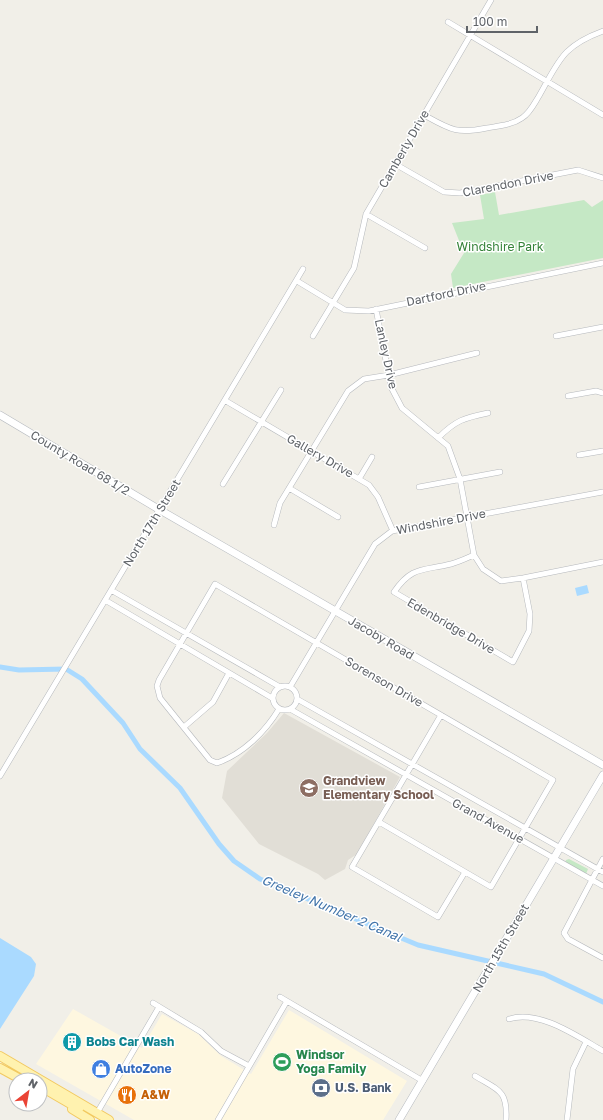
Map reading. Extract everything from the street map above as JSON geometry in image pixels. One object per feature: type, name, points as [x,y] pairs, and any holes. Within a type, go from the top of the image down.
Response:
[{"type":"main road","points":[[0,1056],[98,1118],[109,1120]]},
{"type":"main road","points":[[48,1091],[85,1112],[95,1115],[98,1118]]},
{"type":"main road","points":[[48,1094],[90,1120]]},
{"type":"street","name":"Camberly Drive","points":[[313,336],[354,268],[366,214],[491,0]]},
{"type":"street","points":[[448,22],[603,115]]},
{"type":"street","points":[[424,115],[449,129],[466,132],[506,125],[522,118],[527,113],[547,82],[562,56],[570,47],[588,37],[603,32]]},
{"type":"street","name":"Clarendon Drive","points":[[396,164],[444,192],[460,194],[578,170],[603,178]]},
{"type":"street","points":[[366,214],[425,248]]},
{"type":"street","name":"Dartford Drive","points":[[297,281],[345,310],[369,311],[603,263]]},
{"type":"street","name":"North 17th Street","points":[[0,776],[304,269]]},
{"type":"street","name":"Lanley Drive","points":[[376,309],[391,387],[402,408],[448,446],[460,479],[474,555]]},
{"type":"street","points":[[556,336],[603,326]]},
{"type":"street","points":[[274,525],[280,503],[348,391],[364,379],[389,375],[477,353]]},
{"type":"street","points":[[223,484],[281,390]]},
{"type":"street","points":[[568,396],[596,391],[603,393]]},
{"type":"street","name":"Gallery Drive","points":[[226,401],[370,485],[378,498],[393,530]]},
{"type":"street","points":[[438,438],[451,424],[466,417],[488,413]]},
{"type":"street","name":"County Road 68 1/2","points":[[0,416],[160,510]]},
{"type":"street","points":[[579,455],[603,451]]},
{"type":"street","points":[[359,479],[372,457]]},
{"type":"street","points":[[419,487],[500,472]]},
{"type":"street","points":[[289,488],[338,517]]},
{"type":"street","name":"Windshire Drive","points":[[290,687],[375,544],[393,530],[603,492]]},
{"type":"street","name":"Jacoby Road","points":[[160,510],[603,765]]},
{"type":"street","points":[[474,555],[483,569],[501,581],[603,562]]},
{"type":"street","name":"Edenbridge Drive","points":[[474,555],[452,564],[415,571],[403,579],[394,592],[513,662],[529,631],[530,614],[523,578]]},
{"type":"street","name":"Sorenson Drive","points":[[186,633],[215,584],[553,780],[526,828]]},
{"type":"street","points":[[111,590],[280,687],[290,687],[295,691],[297,699],[295,706],[284,711],[274,705],[272,698],[274,693],[280,687]]},
{"type":"street","points":[[105,600],[272,698]]},
{"type":"street","points":[[186,633],[157,686],[160,698],[210,760],[217,763],[244,748],[260,735],[272,721],[279,709]]},
{"type":"street","points":[[184,727],[213,702],[229,673]]},
{"type":"street","name":"Grand Avenue","points":[[297,699],[603,872]]},
{"type":"street","name":"Grand Avenue","points":[[290,709],[603,886]]},
{"type":"street","points":[[441,715],[352,868],[438,917],[465,872]]},
{"type":"street","name":"North 15th Street","points":[[399,1120],[603,775]]},
{"type":"street","points":[[379,822],[491,887],[526,828]]},
{"type":"street","points":[[603,859],[564,930],[564,934],[568,939],[603,958]]},
{"type":"street","points":[[280,997],[423,1081]]},
{"type":"street","points":[[218,1120],[287,1001]]},
{"type":"street","points":[[153,1003],[201,1032],[222,1050],[249,1066]]},
{"type":"street","points":[[98,1118],[160,1007]]},
{"type":"street","points":[[509,1019],[524,1016],[544,1020],[603,1051]]},
{"type":"street","points":[[567,1120],[572,1073],[586,1042]]},
{"type":"street","points":[[475,1076],[504,1096],[507,1106],[506,1120]]},
{"type":"shaded area","name":"Grandview Elementary School","points":[[284,713],[400,777],[357,854],[348,860],[345,869],[325,880],[318,874],[259,844],[222,798],[227,771],[267,733]]},
{"type":"shaded area","points":[[73,1009],[142,1048],[162,1014],[198,1034],[221,1056],[251,1074],[289,1010],[407,1081],[383,1120],[134,1120],[36,1064]]},
{"type":"green space","name":"Windshire Park","points":[[495,192],[499,215],[584,200],[592,207],[603,200],[603,258],[453,288],[451,274],[464,253],[452,223],[484,219],[480,195]]},
{"type":"green space","points":[[569,859],[588,869],[586,874],[565,863],[566,860]]},
{"type":"water","points":[[587,585],[589,593],[577,596],[575,588]]},
{"type":"water","points":[[0,938],[31,957],[36,964],[34,976],[0,1029]]},
{"type":"waterway","name":"Greeley Number 2 Canal","points":[[0,667],[19,670],[66,669],[82,679],[123,723],[140,749],[180,788],[219,844],[234,861],[260,879],[418,945],[544,974],[603,1002]]},
{"type":"place","name":"Grandview Elementary School","points":[[309,788]]},
{"type":"place","name":"Bobs Car Wash","points":[[72,1042]]},
{"type":"place","name":"Windsor Yoga Family","points":[[282,1062]]},
{"type":"place","name":"AutoZone","points":[[101,1069]]},
{"type":"place","name":"U.S. Bank","points":[[321,1088]]},
{"type":"place","name":"A&W","points":[[127,1095]]}]
